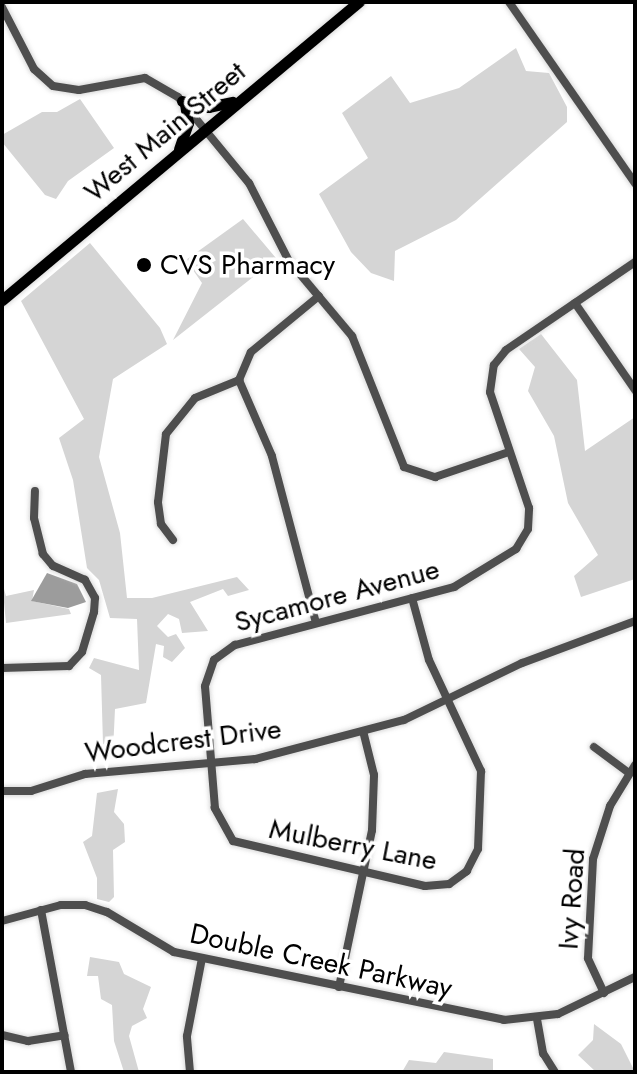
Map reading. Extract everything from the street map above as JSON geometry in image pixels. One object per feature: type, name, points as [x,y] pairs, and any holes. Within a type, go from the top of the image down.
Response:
[{"type":"main road","name":"West Main Street","points":[[2,300],[359,2]]},
{"type":"main road","points":[[176,153],[187,131],[183,102],[208,107],[241,99]]},
{"type":"street","points":[[509,2],[635,183]]},
{"type":"street","points":[[2,7],[37,73],[53,86],[79,90],[145,78],[183,102],[249,183],[289,261],[355,342],[396,457],[407,470],[435,477],[509,452]]},
{"type":"street","name":"Sycamore Avenue","points":[[228,836],[215,814],[205,686],[214,660],[235,645],[458,585],[521,544],[529,512],[490,392],[494,365],[506,350],[635,262]]},
{"type":"street","points":[[173,540],[161,524],[158,502],[166,434],[195,398],[239,380],[251,352],[319,296]]},
{"type":"street","points":[[575,303],[635,390]]},
{"type":"street","points":[[239,380],[272,456],[316,623]]},
{"type":"street","points":[[2,668],[69,666],[82,652],[94,612],[95,598],[85,580],[53,566],[43,554],[34,518],[35,491]]},
{"type":"street","name":"Mulberry Lane","points":[[228,836],[250,849],[436,887],[460,878],[474,861],[481,771],[429,660],[412,598]]},
{"type":"street","name":"Woodcrest Drive","points":[[2,791],[31,791],[85,774],[255,759],[404,720],[522,663],[635,621]]},
{"type":"street","points":[[339,987],[363,873],[375,781],[363,731]]},
{"type":"street","points":[[594,747],[632,769]]},
{"type":"street","name":"Ivy Road","points":[[604,993],[588,958],[591,876],[602,825],[632,769]]},
{"type":"street","name":"Double Creek Parkway","points":[[2,921],[69,904],[97,908],[160,947],[488,1019],[537,1019],[604,993],[635,977]]},
{"type":"street","points":[[41,910],[71,1072]]},
{"type":"street","points":[[190,1072],[187,1036],[202,958]]},
{"type":"street","points":[[537,1019],[543,1053],[555,1072]]},
{"type":"street","points":[[2,1035],[28,1041],[65,1035]]},
{"type":"shaded area","points":[[516,48],[526,71],[549,73],[567,107],[567,122],[456,220],[395,251],[394,281],[371,273],[351,252],[319,194],[368,158],[342,113],[391,76],[410,103],[459,88]]},
{"type":"shaded area","points":[[80,99],[114,148],[68,181],[56,199],[45,195],[2,142],[2,135],[42,112],[57,112]]},
{"type":"shaded area","points":[[243,219],[281,264],[262,270],[173,340],[202,283],[186,260]]},
{"type":"shaded area","points":[[90,243],[160,328],[167,344],[113,379],[99,457],[120,533],[127,598],[152,598],[237,577],[249,590],[228,596],[223,589],[190,602],[208,631],[182,633],[179,619],[168,614],[157,626],[168,637],[176,634],[185,648],[172,662],[163,657],[164,646],[156,644],[146,703],[115,709],[113,751],[103,744],[101,675],[89,668],[94,658],[139,670],[137,619],[110,618],[99,580],[87,568],[73,480],[59,438],[84,419],[21,301]]},
{"type":"shaded area","points":[[541,334],[577,380],[585,451],[635,417],[635,579],[581,597],[574,576],[598,555],[568,503],[554,436],[528,391],[535,367],[519,349]]},
{"type":"shaded area","points":[[47,573],[77,584],[86,602],[68,608],[31,601]]},
{"type":"shaded area","points":[[2,582],[6,596],[34,590],[32,601],[69,609],[71,614],[6,623]]},
{"type":"shaded area","points":[[118,789],[114,812],[124,824],[125,842],[113,850],[114,897],[109,902],[97,899],[97,878],[83,842],[92,836],[97,793]]},
{"type":"shaded area","points":[[90,957],[119,962],[124,974],[151,987],[143,1009],[147,1018],[132,1026],[129,1036],[139,1072],[124,1072],[114,1041],[112,1005],[101,999],[98,976],[87,976]]},
{"type":"shaded area","points":[[594,1024],[621,1044],[635,1072],[596,1072],[578,1055],[593,1040]]},
{"type":"shaded area","points":[[444,1052],[493,1059],[493,1072],[402,1072],[409,1060],[436,1063]]},
{"type":"place","name":"CVS Pharmacy","points":[[144,265]]}]
